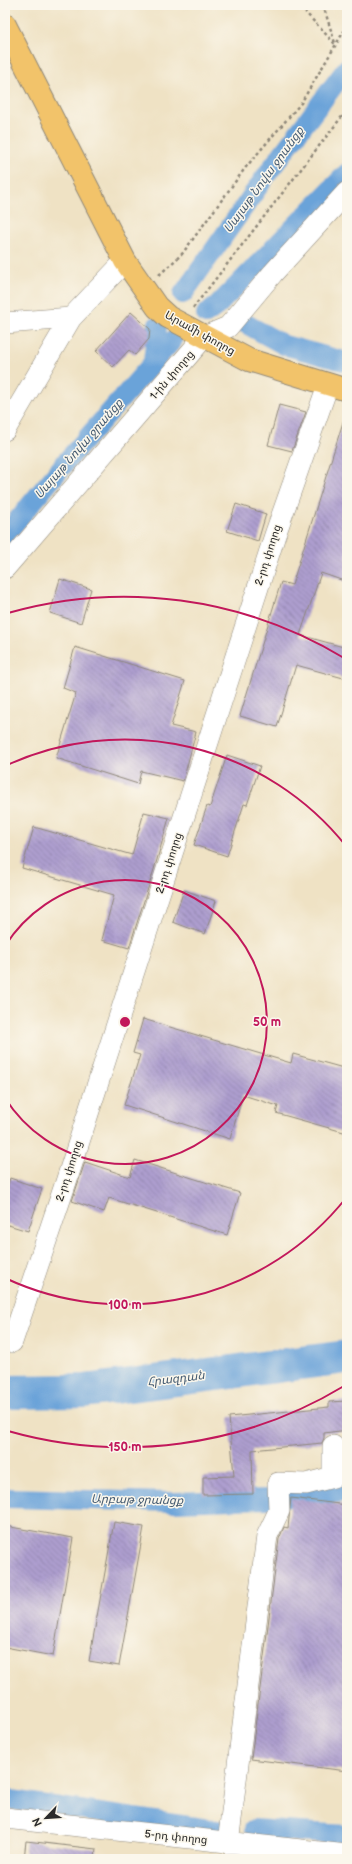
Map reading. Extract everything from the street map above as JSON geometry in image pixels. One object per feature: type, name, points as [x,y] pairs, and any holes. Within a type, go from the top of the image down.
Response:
[{"type":"main road","name":"Արամի փողոց","points":[[5,25],[10,49],[79,172],[125,261],[157,307],[168,317],[180,324],[249,360],[337,387]]},
{"type":"street","name":"1-ին փողոց","points":[[5,568],[204,337],[228,327],[273,273],[347,192]]},
{"type":"street","points":[[5,430],[71,318],[125,261]]},
{"type":"street","points":[[5,323],[71,318]]},
{"type":"street","name":"2-րդ փողոց","points":[[12,1342],[130,987],[275,535],[337,387]]},
{"type":"street","points":[[228,1843],[267,1536],[279,1511],[278,1483],[306,1484],[333,1477],[333,1446]]},
{"type":"street","name":"5-րդ փողոց","points":[[5,1818],[347,1855]]},
{"type":"path","points":[[302,5],[306,13],[335,44]]},
{"type":"path","points":[[323,5],[335,44]]},
{"type":"path","points":[[145,290],[182,254],[246,167],[301,103],[347,26]]},
{"type":"path","points":[[180,324],[347,110]]},
{"type":"building","points":[[131,312],[150,329],[149,339],[135,355],[129,350],[113,367],[96,351]]},
{"type":"building","points":[[279,405],[306,412],[292,451],[268,445]]},
{"type":"building","points":[[344,419],[347,419],[347,582],[321,573],[300,635],[347,648],[347,679],[296,665],[277,727],[240,716],[281,582],[292,585]]},
{"type":"building","points":[[236,504],[266,514],[258,541],[227,531]]},
{"type":"building","points":[[60,579],[91,589],[81,623],[50,613]]},
{"type":"building","points":[[75,647],[185,681],[171,726],[196,732],[183,781],[141,771],[138,784],[56,758],[76,693],[63,688]]},
{"type":"building","points":[[227,755],[260,766],[247,805],[244,804],[227,856],[194,845],[207,806],[210,807]]},
{"type":"building","points":[[144,812],[169,818],[129,948],[102,940],[114,895],[22,868],[34,827],[132,855]]},
{"type":"building","points":[[184,890],[216,901],[205,934],[173,922]]},
{"type":"building","points":[[143,1019],[291,1063],[293,1054],[347,1069],[347,1133],[276,1113],[278,1106],[243,1095],[230,1139],[124,1105],[140,1055],[133,1053]]},
{"type":"building","points":[[135,1160],[240,1193],[227,1235],[109,1198],[104,1212],[72,1201],[85,1162],[130,1177]]},
{"type":"building","points":[[10,1178],[42,1189],[28,1231],[5,1224],[5,1194]]},
{"type":"building","points":[[347,1401],[347,1430],[324,1433],[322,1443],[252,1450],[253,1494],[203,1495],[203,1477],[234,1476],[229,1417],[329,1407],[329,1402]]},
{"type":"building","points":[[291,1498],[347,1505],[347,1771],[251,1759],[279,1539],[284,1527],[288,1528]]},
{"type":"building","points":[[114,1522],[144,1527],[119,1666],[89,1661]]},
{"type":"building","points":[[5,1526],[73,1538],[53,1656],[5,1647]]},
{"type":"building","points":[[26,1841],[96,1849],[95,1859],[24,1859]]},
{"type":"waterway","name":"Սայաթ Նովա ջրանցք","points":[[183,294],[270,170],[347,68]]},
{"type":"waterway","name":"Սայաթ Նովա ջրանցք","points":[[206,314],[217,306],[347,173]]},
{"type":"waterway","points":[[239,320],[284,345],[347,362]]},
{"type":"waterway","name":"Սայաթ Նովա ջրանցք","points":[[153,362],[157,326]]},
{"type":"waterway","name":"Սայաթ Նովա ջրանցք","points":[[5,535],[71,456],[173,340]]},
{"type":"waterway","name":"Հրազդան","points":[[5,1392],[84,1391],[347,1357]]},
{"type":"waterway","name":"Արբաթ ջրանցք","points":[[288,1497],[347,1492]]},
{"type":"waterway","name":"Արբաթ ջրանցք","points":[[5,1498],[174,1502],[269,1499]]},
{"type":"waterway","points":[[5,1799],[223,1831]]},
{"type":"waterway","points":[[254,1829],[347,1835]]}]
